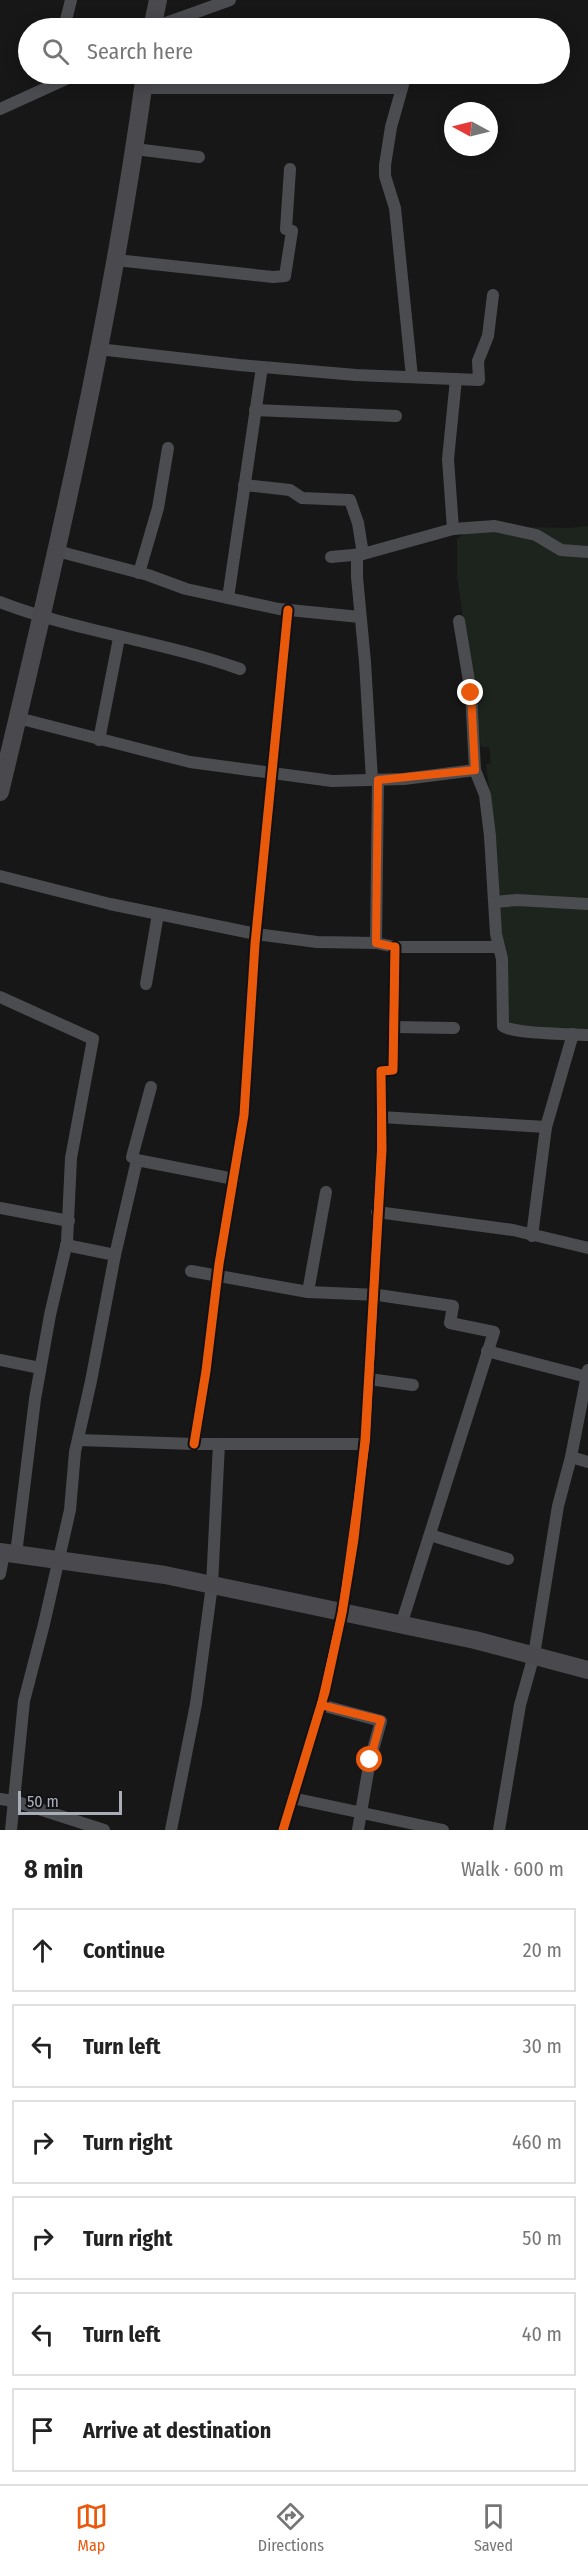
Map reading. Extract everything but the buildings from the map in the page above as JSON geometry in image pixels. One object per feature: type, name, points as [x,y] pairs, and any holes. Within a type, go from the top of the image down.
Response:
[{"type":"street","points":[[66,18],[71,0]]},
{"type":"street","points":[[154,18],[158,0]]},
{"type":"street","points":[[180,18],[230,0]]},
{"type":"street","points":[[0,109],[48,84]]},
{"type":"street","points":[[0,792],[57,551],[98,349],[116,260],[144,84]]},
{"type":"street","points":[[255,84],[402,88]]},
{"type":"street","points":[[403,84],[392,127],[385,176],[395,208],[412,377]]},
{"type":"street","points":[[135,149],[200,157]]},
{"type":"street","points":[[116,260],[273,277],[285,276],[292,231],[286,230],[290,170]]},
{"type":"street","points":[[98,349],[262,367],[479,380],[478,361],[488,336],[493,296]]},
{"type":"street","points":[[228,598],[262,367]]},
{"type":"street","points":[[453,529],[448,459],[456,379]]},
{"type":"street","points":[[255,410],[396,416]]},
{"type":"street","points":[[139,573],[158,508],[168,448]]},
{"type":"street","points":[[244,484],[290,490],[302,498],[350,500],[358,524],[360,617],[375,780],[376,943]]},
{"type":"street","points":[[331,557],[360,554],[453,529],[495,526],[536,535],[561,550],[588,552]]},
{"type":"street","points":[[57,551],[139,573],[186,590],[288,610],[360,617]]},
{"type":"street","points":[[0,602],[42,618],[205,657],[240,669]]},
{"type":"street","points":[[194,1444],[244,1115],[256,934],[288,610]]},
{"type":"street","points":[[459,621],[471,693],[475,770],[485,795],[498,947],[502,959],[504,1028],[588,1035]]},
{"type":"street","points":[[99,740],[119,638]]},
{"type":"street","points":[[18,718],[190,762],[332,782],[475,770]]},
{"type":"street","points":[[0,876],[158,915],[256,934],[316,942],[376,943],[395,947],[498,947]]},
{"type":"street","points":[[495,902],[518,900],[588,904]]},
{"type":"street","points":[[146,984],[158,915]]},
{"type":"street","points":[[284,1830],[321,1705],[342,1613],[365,1444],[374,1295],[381,1071],[393,1070],[395,947]]},
{"type":"street","points":[[0,997],[93,1039],[71,1158],[66,1245],[40,1368],[26,1459],[7,1553],[0,1574]]},
{"type":"street","points":[[394,1027],[454,1028]]},
{"type":"street","points":[[532,1236],[546,1127],[573,1034]]},
{"type":"street","points":[[151,1087],[132,1156],[136,1160],[234,1179]]},
{"type":"street","points":[[381,1117],[546,1127]]},
{"type":"street","points":[[11,1830],[24,1701],[70,1510],[75,1452],[114,1255],[136,1160]]},
{"type":"street","points":[[309,1292],[326,1192]]},
{"type":"street","points":[[0,1208],[69,1221]]},
{"type":"street","points":[[377,1212],[513,1230],[588,1248]]},
{"type":"street","points":[[66,1245],[114,1255]]},
{"type":"street","points":[[192,1271],[309,1292],[374,1295],[453,1305],[450,1323],[494,1332],[401,1625]]},
{"type":"street","points":[[488,1351],[587,1373],[571,1457],[558,1506],[534,1655],[520,1705],[498,1830]]},
{"type":"street","points":[[0,1360],[40,1368]]},
{"type":"street","points":[[369,1380],[413,1384]]},
{"type":"street","points":[[79,1440],[194,1444],[365,1444]]},
{"type":"street","points":[[171,1830],[196,1704],[212,1586],[219,1444]]},
{"type":"street","points":[[571,1457],[588,1462]]},
{"type":"street","points":[[430,1535],[508,1559]]},
{"type":"street","points":[[7,1553],[165,1575],[401,1625],[534,1655],[588,1670]]},
{"type":"street","points":[[321,1705],[381,1720],[370,1760],[358,1830]]},
{"type":"street","points":[[292,1798],[443,1830]]},
{"type":"street","points":[[0,1799],[14,1801],[104,1830]]},
{"type":"shaded area","points":[[588,526],[588,1030],[505,1025],[497,846],[486,764],[491,763],[489,747],[481,747],[457,576],[457,539],[464,534],[518,527]]},
{"type":"cycle path","points":[[194,1444],[206,1371],[219,1264],[244,1115],[255,944],[288,610]]},
{"type":"cycle path","points":[[283,1830],[325,1692],[342,1613],[354,1539],[365,1440],[382,1150],[381,1071],[393,1070],[395,947]]},
{"type":"route","points":[[370,1760],[381,1720],[321,1705],[342,1613],[366,1440],[370,1324],[374,1295],[381,1150],[381,1071],[393,1070],[395,947],[376,943],[378,780],[475,770],[471,693]]}]
